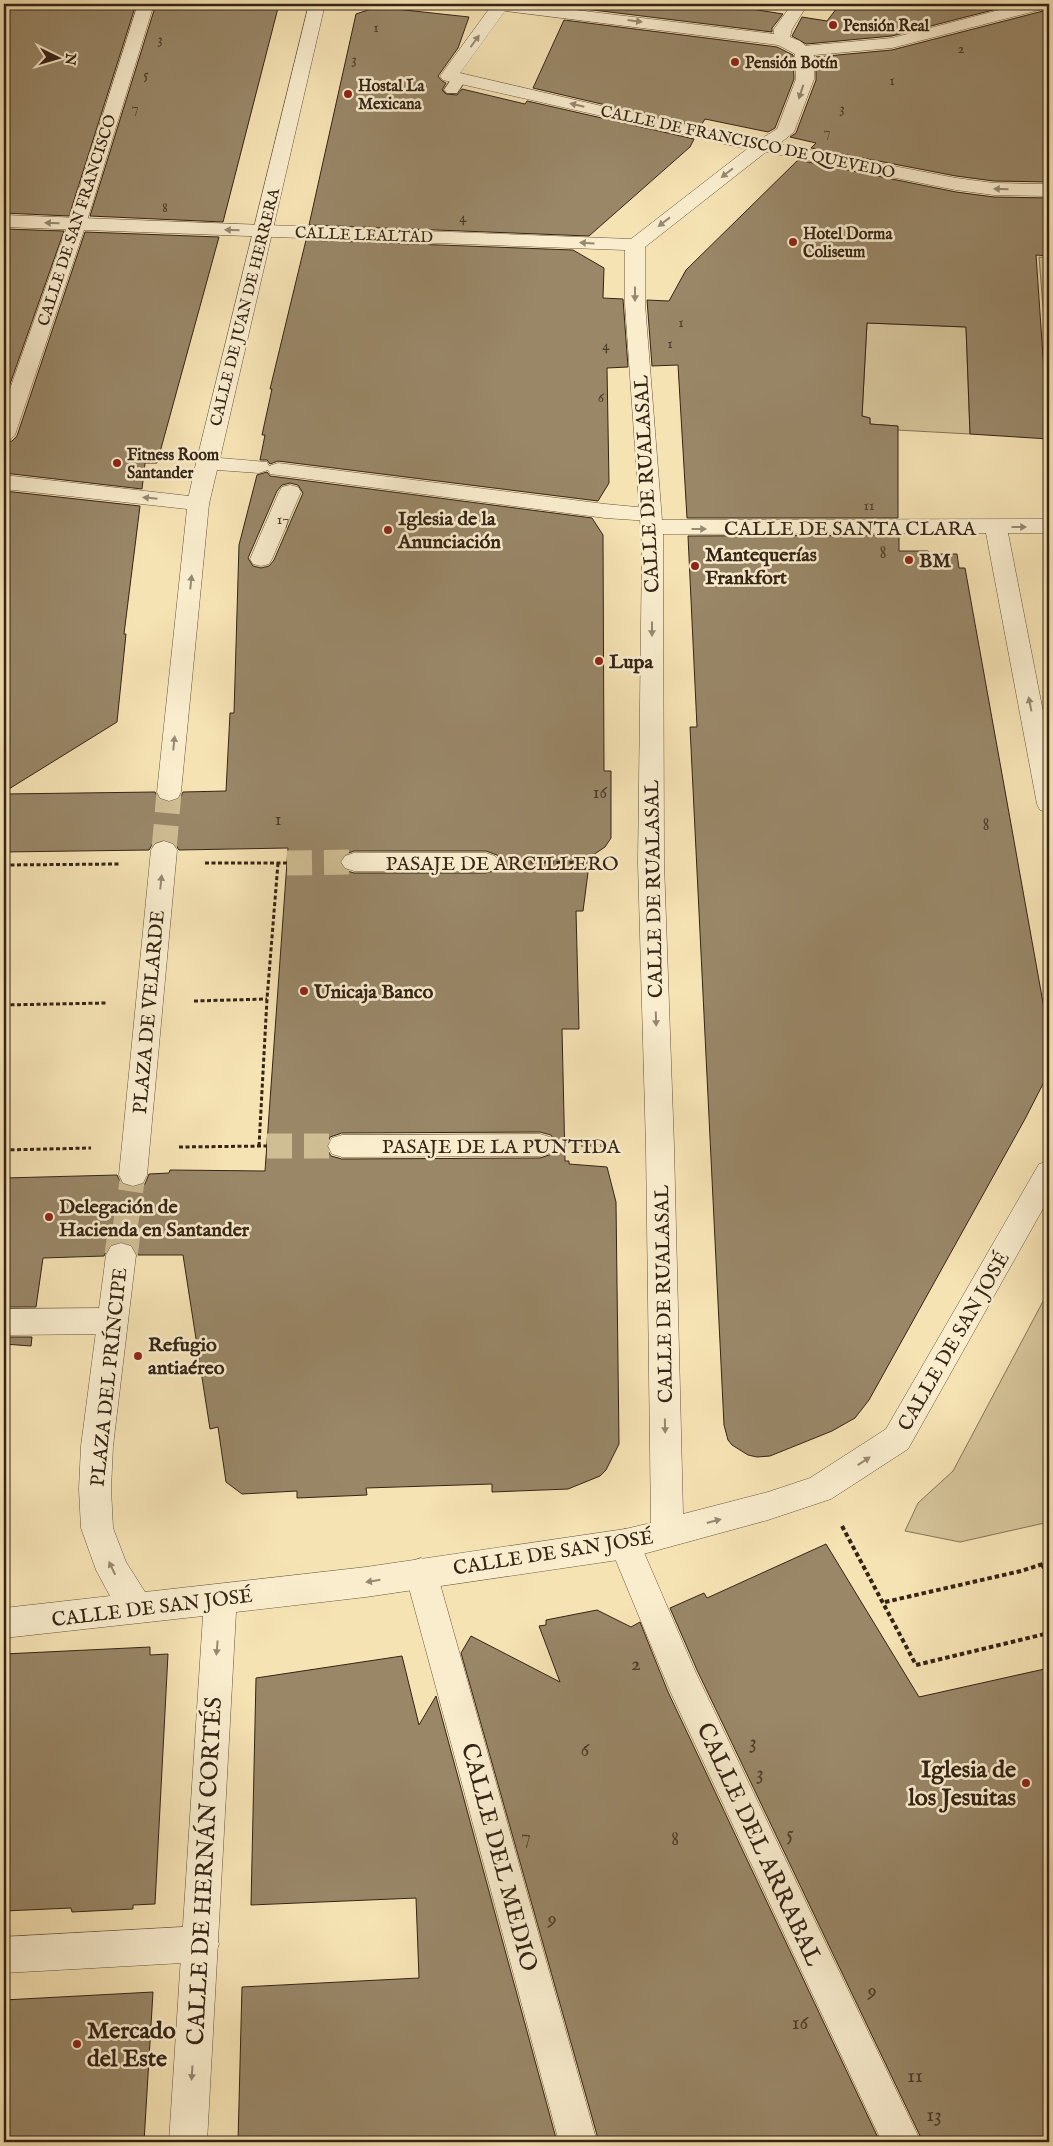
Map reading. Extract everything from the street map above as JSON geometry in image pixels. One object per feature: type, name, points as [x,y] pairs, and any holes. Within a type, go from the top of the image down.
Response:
[{"type":"street","name":"CALLE DE SAN FRANCISCO","points":[[4,435],[77,224],[146,4]]},
{"type":"street","name":"CALLE DE JUAN DE HERRERA","points":[[169,792],[198,504],[317,4]]},
{"type":"street","points":[[781,40],[783,29],[800,4]]},
{"type":"street","points":[[803,51],[892,43],[1042,4]]},
{"type":"street","points":[[494,5],[554,7],[781,40],[794,44],[803,51],[805,56],[805,79],[785,132],[761,147],[635,245]]},
{"type":"street","name":"CALLE DE FRANCISCO DE QUEVEDO","points":[[494,5],[453,81],[761,147],[825,157],[965,185],[994,189],[1049,190]]},
{"type":"street","name":"CALLE LEALTAD","points":[[4,221],[635,245]]},
{"type":"street","name":"CALLE DE RUALASAL","points":[[635,245],[635,304],[653,548],[650,863],[660,1147],[667,1533]]},
{"type":"street","name":"CALLE DE SANTA CLARA","points":[[207,463],[285,476],[605,511],[651,521],[996,527],[1049,526]]},
{"type":"street","points":[[261,559],[285,476]]},
{"type":"street","points":[[4,482],[198,504]]},
{"type":"street","points":[[996,527],[1049,804]]},
{"type":"street","name":"PLAZA DE VELARDE","points":[[133,1175],[164,850]]},
{"type":"street","name":"PASAJE DE ARCILLERO","points":[[354,862],[486,862]]},
{"type":"street","name":"PASAJE DE LA PUNTIDA","points":[[342,1146],[540,1145]]},
{"type":"street","name":"CALLE DE SAN JOSÉ","points":[[4,1623],[366,1582],[422,1572],[625,1544],[768,1506],[820,1489],[897,1439],[1049,1172]]},
{"type":"street","name":"PLAZA DEL PRÍNCIPE","points":[[121,1255],[97,1446],[95,1489],[97,1528],[112,1570],[138,1609]]},
{"type":"street","points":[[4,1322],[112,1321]]},
{"type":"street","name":"CALLE DEL ARRABAL","points":[[625,1544],[682,1680],[902,2142]]},
{"type":"street","name":"CALLE DEL MEDIO","points":[[422,1572],[578,2142]]},
{"type":"street","name":"CALLE DE HERNÁN CORTÉS","points":[[188,2142],[220,1600]]},
{"type":"street","points":[[4,1955],[201,1944]]},
{"type":"path","name":"PASAJE DE ARCILLERO","points":[[486,862],[650,863]]},
{"type":"path","points":[[259,1146],[267,999],[278,863]]},
{"type":"path","name":"PASAJE DE LA PUNTIDA","points":[[540,1145],[660,1147]]},
{"type":"path","points":[[841,1525],[884,1602],[916,1665],[1049,1633]]},
{"type":"path","points":[[884,1602],[1021,1571],[1049,1562]]},
{"type":"path","points":[[1042,1564],[1049,1579]]},
{"type":"shaded area","points":[[1039,257],[1049,258],[1049,357],[1047,357]]},
{"type":"shaded area","points":[[867,323],[966,327],[970,434],[897,430],[897,426],[870,424],[870,418],[862,416]]},
{"type":"shaded area","points":[[1049,1290],[1049,1522],[960,1542],[905,1531],[918,1503],[953,1471]]},
{"type":"building","points":[[4,4],[136,4],[69,216],[4,213]]},
{"type":"building","points":[[156,4],[279,4],[223,222],[90,216]]},
{"type":"building","points":[[571,4],[720,4],[783,14],[772,28],[772,32],[569,7]]},
{"type":"building","points":[[840,4],[1016,4],[892,36],[806,44],[792,36],[802,17],[827,21]]},
{"type":"building","points":[[377,7],[469,17],[458,48],[438,76],[446,83],[442,90],[446,94],[457,95],[462,89],[525,104],[527,101],[694,139],[690,147],[589,236],[309,225],[356,14]]},
{"type":"building","points":[[1049,8],[1049,182],[994,181],[956,176],[811,148],[816,143],[790,137],[796,133],[816,80],[816,57],[892,50]]},
{"type":"building","points":[[564,20],[777,47],[793,55],[794,79],[775,128],[768,132],[705,119],[700,127],[533,88]]},
{"type":"building","points":[[798,160],[956,192],[994,197],[1049,198],[1049,256],[1036,255],[1044,371],[1049,371],[1049,439],[970,434],[966,327],[867,323],[862,416],[870,418],[870,424],[898,426],[898,518],[687,518],[678,365],[652,366],[647,300],[669,301],[686,270]]},
{"type":"building","points":[[4,229],[64,231],[4,401]]},
{"type":"building","points":[[85,232],[219,237],[157,463],[145,463],[142,489],[4,473],[4,443],[12,441],[17,436]]},
{"type":"building","points":[[306,240],[573,250],[604,268],[603,298],[623,299],[628,367],[607,368],[609,483],[598,501],[278,461],[270,464],[267,460],[260,460],[265,435],[262,435],[272,389],[270,389]]},
{"type":"building","points":[[267,472],[270,476],[592,518],[603,535],[604,771],[611,771],[611,838],[605,847],[590,857],[583,911],[576,911],[579,1029],[562,1029],[565,1161],[569,1161],[569,1164],[607,1167],[616,1202],[619,1444],[606,1470],[600,1476],[568,1489],[492,1492],[492,1484],[366,1488],[367,1495],[297,1498],[297,1491],[242,1494],[226,1482],[218,1427],[210,1429],[183,1255],[138,1255],[132,1244],[120,1241],[109,1245],[104,1256],[43,1258],[36,1307],[4,1307],[4,1178],[117,1175],[122,1185],[134,1188],[145,1184],[149,1174],[169,1173],[170,1170],[265,1171],[288,848],[179,850],[174,842],[163,839],[153,843],[149,850],[4,852],[4,794],[155,792],[159,800],[170,803],[179,800],[183,792],[226,791],[230,713],[234,713],[239,545],[257,475]],"holes":[[[290,483],[298,485],[303,493],[274,560],[269,566],[261,568],[253,566],[248,558],[277,491],[282,485]],[[354,851],[486,851],[497,855],[501,863],[496,870],[486,873],[354,873],[344,870],[339,863],[343,855]],[[540,1132],[551,1135],[556,1144],[552,1154],[540,1158],[342,1159],[331,1156],[326,1147],[330,1137],[342,1133]]]},
{"type":"building","points":[[4,491],[140,506],[124,634],[126,634],[117,722],[4,792]]},
{"type":"building","points":[[899,535],[899,551],[957,554],[959,568],[965,568],[1049,1036],[1049,1065],[1045,1080],[1025,1119],[869,1400],[855,1418],[832,1431],[770,1456],[757,1457],[748,1455],[732,1445],[728,1440],[724,1425],[690,727],[697,727],[688,536]]},
{"type":"building","points":[[4,1337],[32,1337],[31,1346],[4,1344]]},
{"type":"building","points":[[826,1544],[919,1697],[1049,1668],[1049,2142],[923,2142],[697,1670],[670,1608],[704,1593],[707,1598]]},
{"type":"building","points":[[597,1610],[631,1627],[640,1622],[668,1692],[880,2142],[599,2142],[461,1653],[471,1636],[560,1682],[539,1626],[546,1625],[546,1620]]},
{"type":"building","points":[[150,1647],[150,1655],[168,1654],[155,1904],[133,1905],[133,1909],[72,1912],[71,1908],[4,1911],[4,1654]]},
{"type":"building","points":[[402,1656],[419,1725],[436,1696],[557,2142],[238,2142],[242,1987],[419,1978],[416,1898],[251,1905],[256,1678]]},
{"type":"building","name":"Mercado del Este","points":[[153,1992],[144,2142],[4,2142],[4,2000]]},
{"type":"tunnel","points":[[164,850],[169,792]]},
{"type":"tunnel","points":[[287,863],[354,862]]},
{"type":"tunnel","points":[[267,1146],[342,1146]]},
{"type":"tunnel","points":[[125,1228],[133,1175]]},
{"type":"tunnel","points":[[121,1255],[125,1226]]},
{"type":"place","name":"Pensión Real","points":[[833,25]]},
{"type":"place","name":"Pensión Botín","points":[[735,62]]},
{"type":"place","name":"Hostal La Mexicana","points":[[348,94]]},
{"type":"place","name":"Hotel Dorma Coliseum","points":[[793,242]]},
{"type":"place","name":"Fitness Room Santander","points":[[117,463]]},
{"type":"place","name":"Iglesia de la Anunciación","points":[[388,530]]},
{"type":"place","name":"BM","points":[[909,560]]},
{"type":"place","name":"Mantequerías Frankfort","points":[[695,566]]},
{"type":"place","name":"Lupa","points":[[599,661]]},
{"type":"place","name":"Unicaja Banco","points":[[304,991]]},
{"type":"place","name":"Delegación de Hacienda en Santander","points":[[49,1217]]},
{"type":"place","name":"Refugio antiaéreo","points":[[138,1356]]},
{"type":"place","name":"Iglesia de los Jesuitas","points":[[1026,1783]]},
{"type":"place","name":"Mercado del Este","points":[[77,2044]]}]
